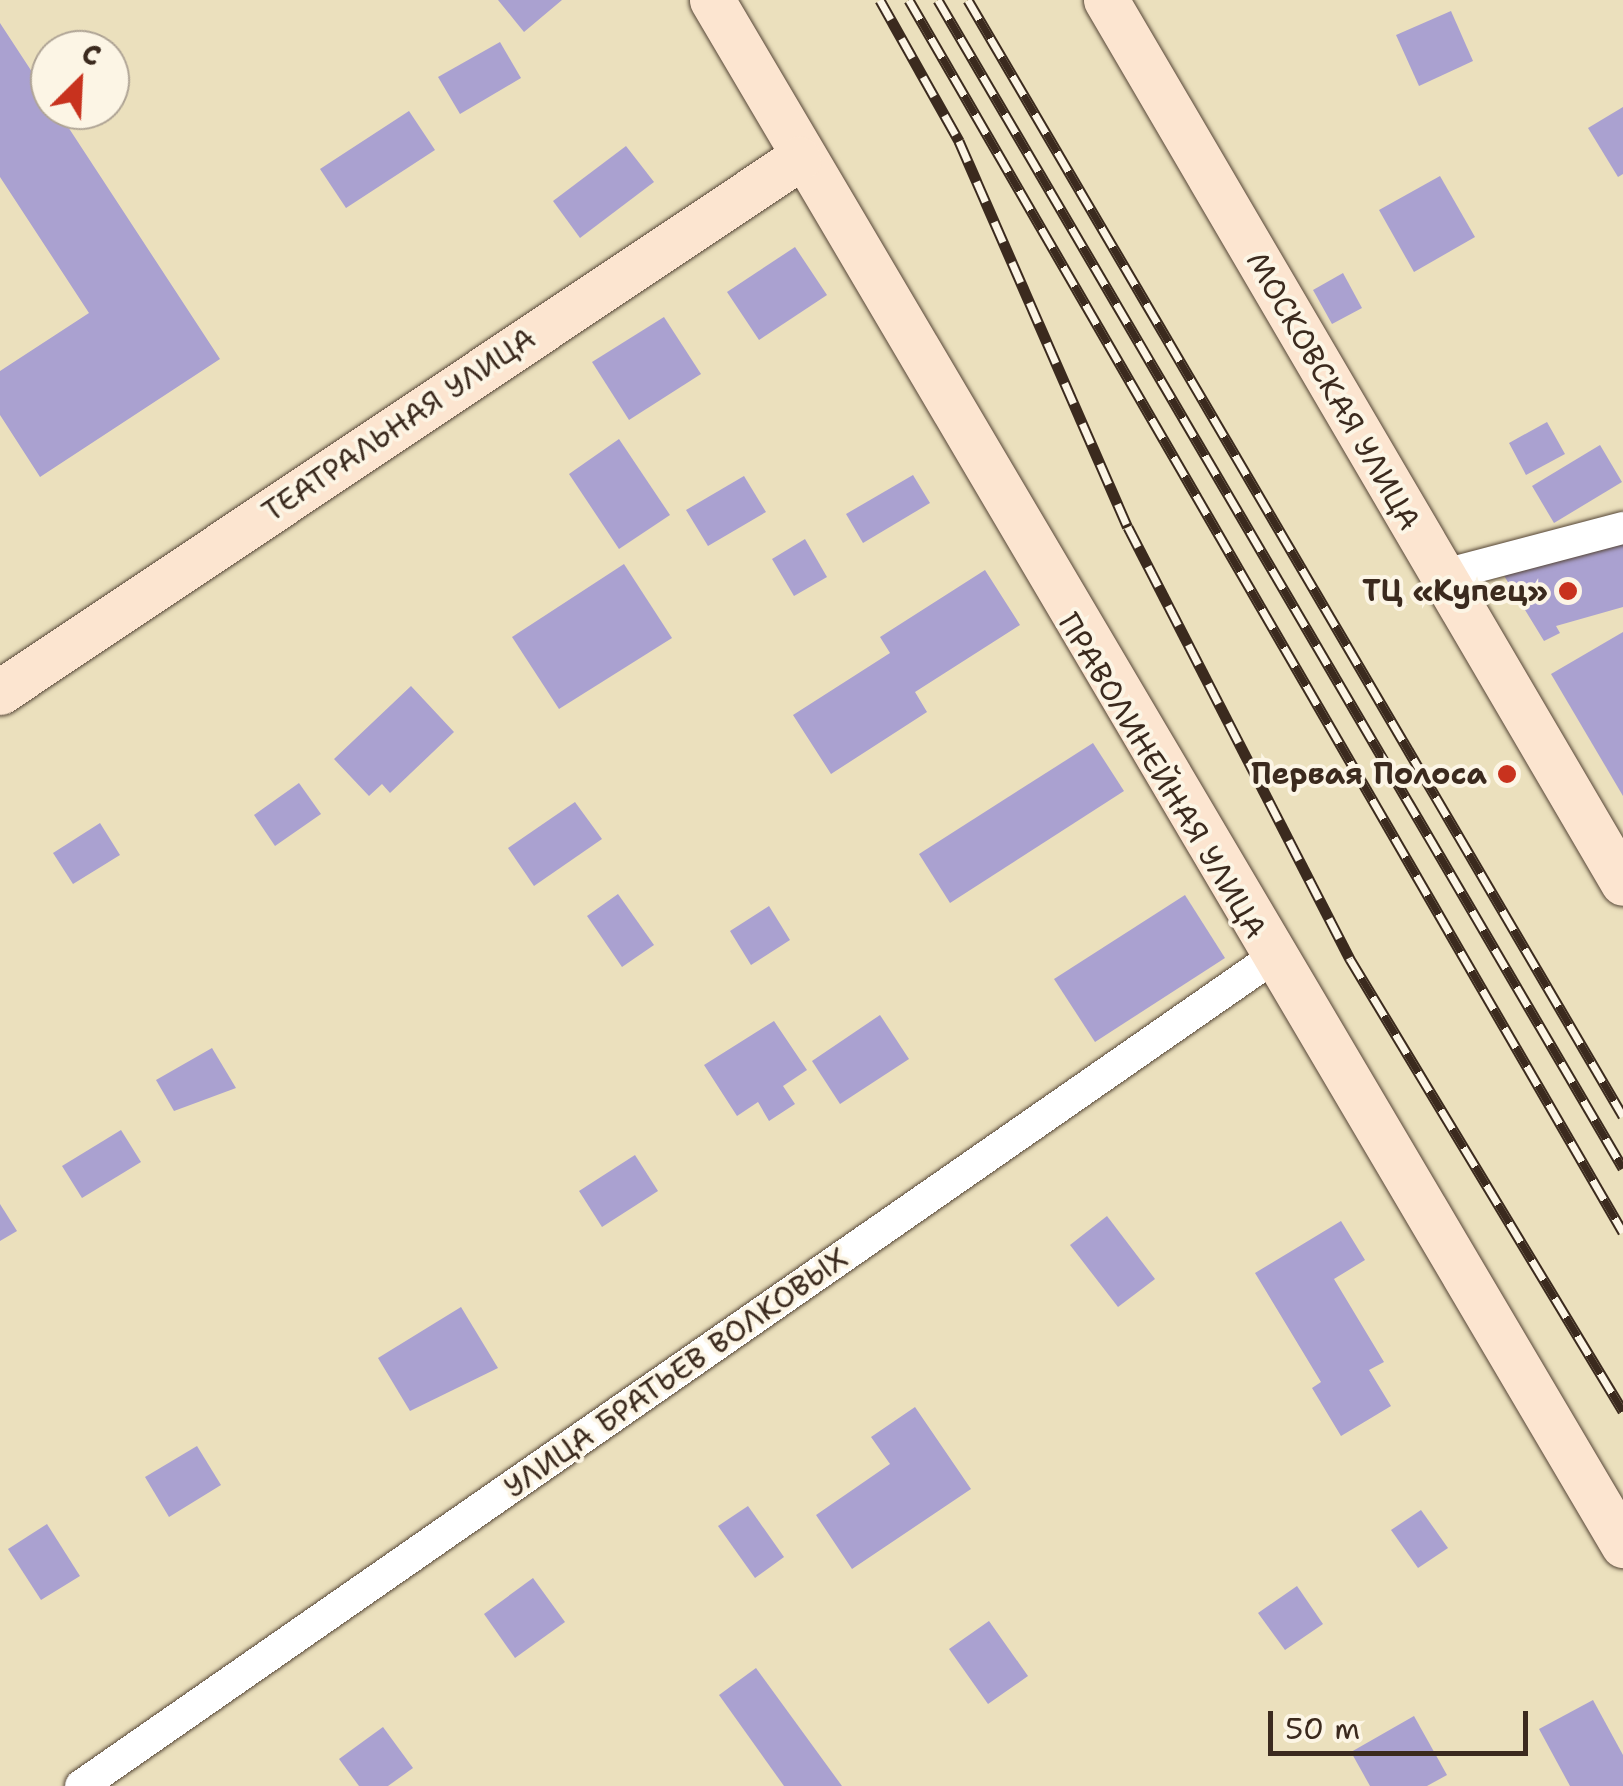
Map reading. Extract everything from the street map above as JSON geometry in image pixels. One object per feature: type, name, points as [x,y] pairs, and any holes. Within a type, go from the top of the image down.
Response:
[{"type":"main road","name":"ПРАВОЛИНЕЙНАЯ УЛИЦА","points":[[712,0],[798,159],[1271,960],[1623,1545]]},
{"type":"main road","name":"МОСКОВСКАЯ УЛИЦА","points":[[1106,0],[1623,883]]},
{"type":"main road","name":"ТЕАТРАЛЬНАЯ УЛИЦА","points":[[0,692],[798,159]]},
{"type":"street","points":[[1441,576],[1623,528]]},
{"type":"street","name":"УЛИЦА БРАТЬЕВ ВОЛКОВЫХ","points":[[81,1786],[1271,960]]},
{"type":"building","points":[[498,0],[562,0],[524,32]]},
{"type":"building","points":[[1451,11],[1473,61],[1419,86],[1396,35]]},
{"type":"building","points":[[0,23],[30,69],[30,130],[70,130],[220,359],[40,477],[0,415],[0,371],[89,313],[0,177]]},
{"type":"building","points":[[500,42],[521,78],[460,114],[438,77]]},
{"type":"building","points":[[1623,107],[1623,174],[1618,177],[1588,128]]},
{"type":"building","points":[[409,111],[435,150],[346,208],[320,169]]},
{"type":"building","points":[[626,146],[654,182],[580,238],[553,201]]},
{"type":"building","points":[[1440,176],[1475,237],[1414,272],[1379,210]]},
{"type":"building","points":[[795,247],[827,295],[759,340],[727,292]]},
{"type":"building","points":[[1343,273],[1362,308],[1332,324],[1313,290]]},
{"type":"building","points":[[664,317],[701,374],[629,420],[592,362]]},
{"type":"building","points":[[1547,422],[1565,454],[1526,475],[1509,443]]},
{"type":"building","points":[[619,439],[670,515],[619,549],[569,474]]},
{"type":"building","points":[[1600,445],[1622,482],[1554,523],[1532,486]]},
{"type":"building","points":[[913,475],[930,503],[863,543],[846,514]]},
{"type":"building","points":[[744,476],[766,512],[708,546],[686,510]]},
{"type":"building","points":[[805,539],[827,577],[794,596],[772,559]]},
{"type":"building","name":"ТЦ «Купец»","points":[[1623,544],[1623,607],[1556,626],[1560,633],[1544,641],[1503,574]]},
{"type":"building","points":[[624,564],[672,638],[559,709],[512,637]]},
{"type":"building","points":[[985,570],[1020,625],[915,692],[927,712],[831,774],[793,715],[890,653],[880,637]]},
{"type":"building","points":[[1623,632],[1623,796],[1551,674]]},
{"type":"building","points":[[411,686],[454,732],[390,793],[382,784],[369,796],[334,759]]},
{"type":"building","points":[[1093,743],[1124,791],[950,903],[919,854]]},
{"type":"building","points":[[299,783],[321,814],[275,846],[254,815]]},
{"type":"building","points":[[575,802],[602,839],[534,886],[508,848]]},
{"type":"building","points":[[100,823],[120,855],[73,884],[53,853]]},
{"type":"building","points":[[618,894],[654,945],[622,967],[587,916]]},
{"type":"building","points":[[1185,895],[1225,958],[1095,1042],[1054,979]]},
{"type":"building","points":[[769,906],[790,940],[751,965],[730,931]]},
{"type":"building","points":[[880,1015],[909,1059],[840,1104],[812,1061]]},
{"type":"building","points":[[774,1021],[807,1070],[783,1086],[795,1104],[769,1121],[758,1102],[737,1116],[704,1065]]},
{"type":"building","points":[[212,1048],[236,1088],[174,1111],[156,1080]]},
{"type":"building","points":[[121,1130],[141,1162],[82,1198],[62,1166]]},
{"type":"building","points":[[635,1155],[658,1191],[602,1227],[579,1191]]},
{"type":"building","points":[[0,1204],[17,1231],[0,1241]]},
{"type":"building","points":[[1107,1216],[1155,1279],[1118,1307],[1070,1245]]},
{"type":"building","points":[[1341,1221],[1365,1260],[1334,1279],[1384,1362],[1369,1370],[1391,1406],[1341,1436],[1312,1388],[1321,1382],[1255,1273]]},
{"type":"building","points":[[461,1307],[498,1368],[410,1411],[378,1358]]},
{"type":"building","points":[[915,1407],[971,1489],[852,1569],[816,1515],[890,1464],[871,1437]]},
{"type":"building","points":[[197,1446],[221,1485],[169,1517],[145,1477]]},
{"type":"building","points":[[748,1506],[784,1557],[755,1578],[718,1526]]},
{"type":"building","points":[[1421,1510],[1448,1548],[1418,1568],[1391,1530]]},
{"type":"building","points":[[47,1524],[80,1576],[41,1600],[8,1549]]},
{"type":"building","points":[[533,1578],[565,1622],[515,1658],[484,1614]]},
{"type":"building","points":[[1297,1586],[1323,1624],[1285,1650],[1258,1613]]},
{"type":"building","points":[[989,1621],[1028,1676],[988,1704],[949,1649]]},
{"type":"building","points":[[756,1668],[842,1786],[784,1786],[719,1695]]},
{"type":"building","points":[[1593,1700],[1623,1755],[1623,1786],[1570,1786],[1539,1729]]},
{"type":"building","points":[[1414,1716],[1447,1775],[1427,1786],[1370,1786],[1351,1752]]},
{"type":"building","points":[[383,1727],[413,1768],[388,1786],[359,1786],[339,1759]]},
{"type":"railway","points":[[880,0],[959,141],[1128,527],[1350,959],[1623,1411]]},
{"type":"railway","points":[[909,0],[1623,1232]]},
{"type":"railway","points":[[938,0],[1623,1168]]},
{"type":"railway","points":[[968,0],[1623,1116]]},
{"type":"place","name":"ТЦ «Купец»","points":[[1568,591]]},
{"type":"place","name":"Первая Полоса","points":[[1507,774]]}]
